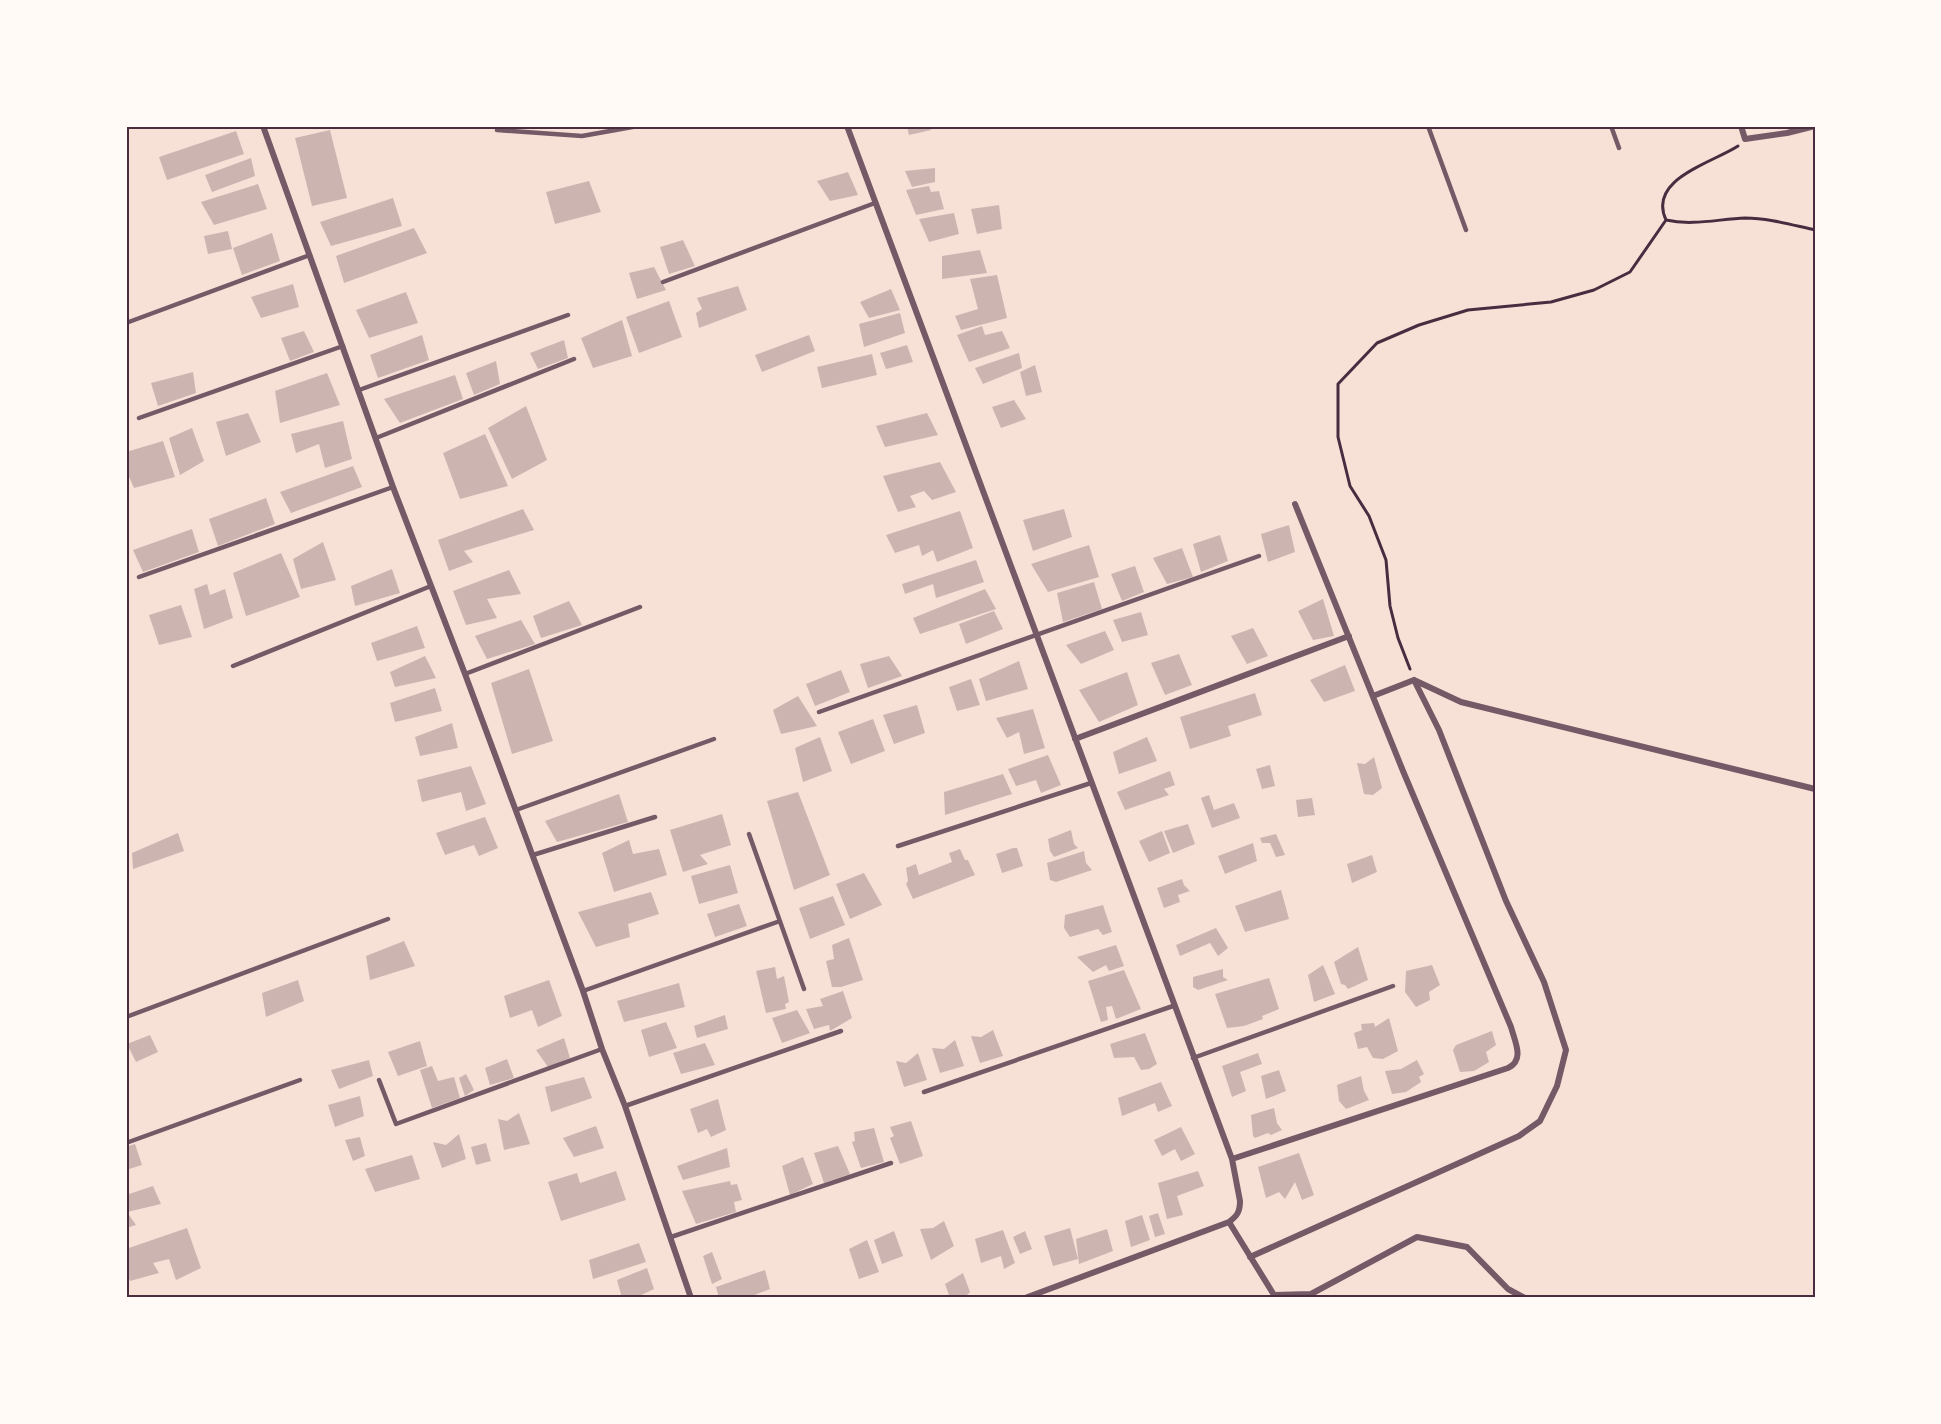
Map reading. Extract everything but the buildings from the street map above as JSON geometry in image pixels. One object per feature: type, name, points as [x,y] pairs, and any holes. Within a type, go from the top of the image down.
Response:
[{"type":"street","points":[[262,126],[393,487],[583,991],[691,1298]]},
{"type":"street","points":[[847,126],[1035,636],[1076,739],[1173,1006],[1232,1159],[1240,1208],[1237,1216],[1229,1222],[1025,1298]]},
{"type":"street","points":[[1741,126],[1745,139],[1815,126]]},
{"type":"street","points":[[1232,1159],[1508,1068],[1518,1060],[1518,1049],[1511,1027],[1295,504]]},
{"type":"street","points":[[1076,739],[1348,636]]},
{"type":"street","points":[[1373,696],[1414,680],[1461,702],[1815,789]]},
{"type":"street","points":[[1250,1257],[1519,1136],[1540,1121],[1557,1086],[1566,1050],[1545,982],[1506,901],[1440,730],[1414,680]]},
{"type":"street","points":[[1229,1222],[1274,1297],[1311,1294],[1417,1237],[1467,1247],[1508,1289],[1525,1298]]},
{"type":"lane","points":[[497,130],[582,136],[639,126]]},
{"type":"lane","points":[[1428,126],[1466,230]]},
{"type":"lane","points":[[1611,126],[1619,148]]},
{"type":"lane","points":[[663,282],[875,203]]},
{"type":"lane","points":[[126,323],[309,255]]},
{"type":"lane","points":[[359,390],[568,315]]},
{"type":"lane","points":[[139,417],[343,346]]},
{"type":"lane","points":[[376,438],[574,359]]},
{"type":"lane","points":[[139,576],[393,487]]},
{"type":"lane","points":[[819,712],[1259,556]]},
{"type":"lane","points":[[233,666],[431,586]]},
{"type":"lane","points":[[465,674],[640,607]]},
{"type":"lane","points":[[516,810],[714,739]]},
{"type":"lane","points":[[898,846],[1091,783]]},
{"type":"lane","points":[[533,855],[655,817]]},
{"type":"lane","points":[[749,834],[804,990]]},
{"type":"lane","points":[[126,1017],[388,919]]},
{"type":"lane","points":[[583,991],[780,921]]},
{"type":"lane","points":[[1193,1058],[1393,986]]},
{"type":"lane","points":[[924,1092],[1173,1006]]},
{"type":"lane","points":[[625,1106],[841,1030]]},
{"type":"lane","points":[[379,1080],[396,1124],[602,1049]]},
{"type":"lane","points":[[126,1143],[300,1080]]},
{"type":"lane","points":[[671,1237],[891,1162]]},
{"type":"path","points":[[1745,139],[1737,147],[1675,181],[1665,193],[1661,210],[1666,220],[1677,223],[1698,223],[1748,218],[1815,230]]},
{"type":"path","points":[[1414,680],[1398,638],[1390,606],[1386,560],[1369,516],[1350,486],[1338,437],[1338,384],[1377,344],[1419,325],[1468,310],[1551,302],[1603,286],[1630,272],[1666,220]]}]
